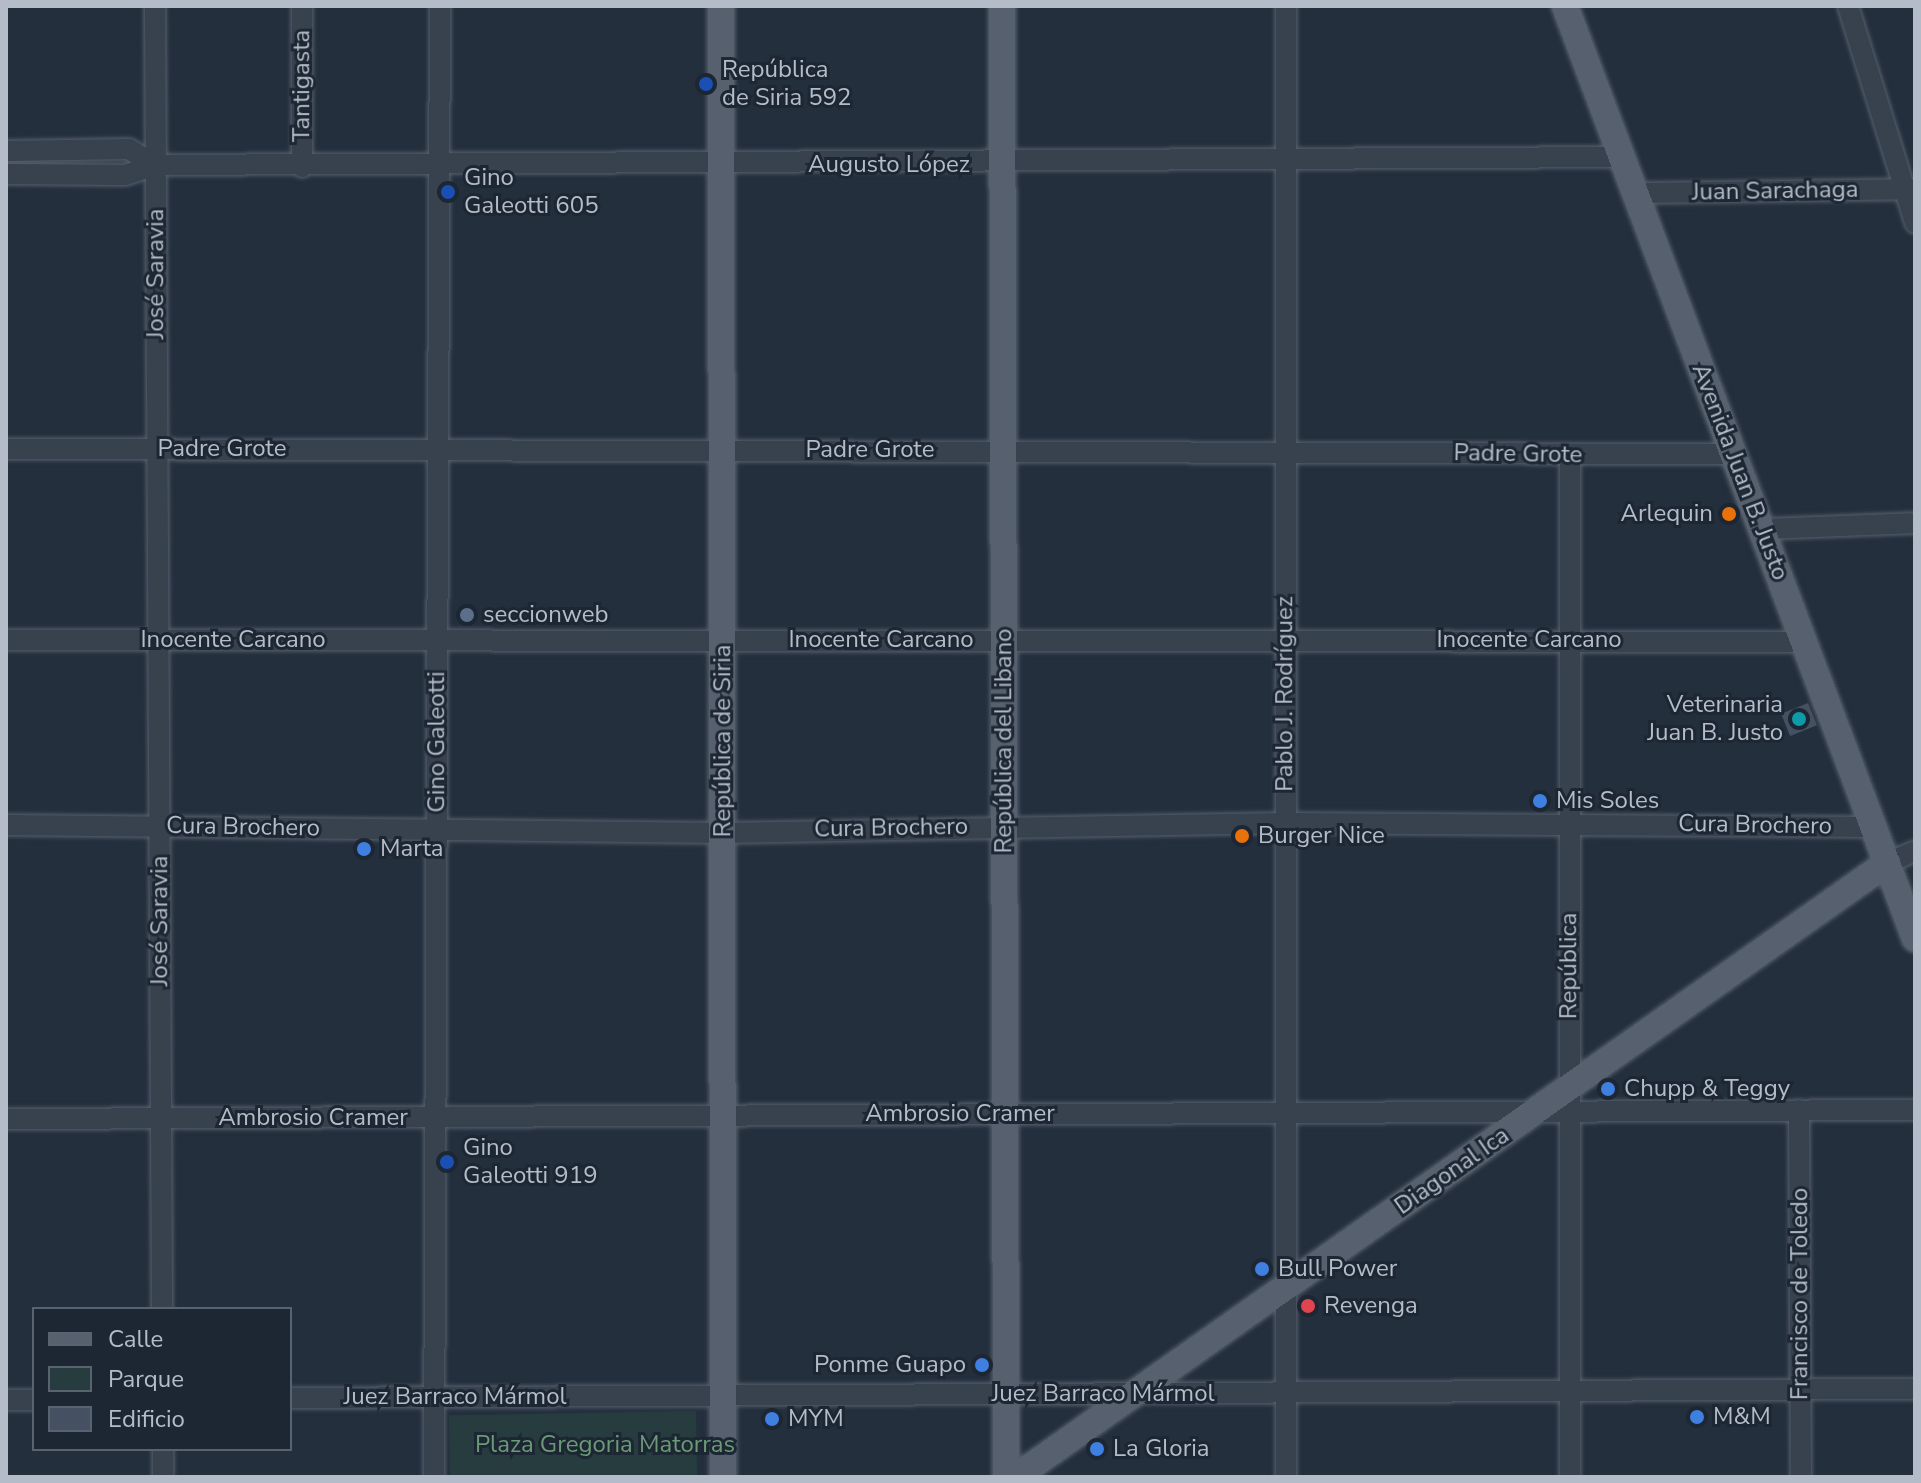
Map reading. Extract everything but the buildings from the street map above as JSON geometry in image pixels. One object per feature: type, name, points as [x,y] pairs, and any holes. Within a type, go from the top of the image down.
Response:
[{"type":"main road","name":"República de Siria","points":[[721,6],[723,1477]]},
{"type":"main road","name":"República del Libano","points":[[1002,6],[1006,1477]]},
{"type":"main road","name":"Avenida Juan B. Justo","points":[[1565,6],[1915,938]]},
{"type":"main road","name":"Diagonal Ica","points":[[1016,1477],[1538,1111],[1568,1101],[1887,863]]},
{"type":"street","name":"José Saravia","points":[[155,6],[162,1307]]},
{"type":"street","name":"Tantigasta","points":[[302,6],[302,167]]},
{"type":"street","name":"Gino Galeotti","points":[[434,1477],[440,6]]},
{"type":"street","name":"Pablo J. Rodríguez","points":[[1286,6],[1286,1477]]},
{"type":"street","points":[[1848,6],[1910,189],[1915,223]]},
{"type":"street","name":"Augusto López","points":[[6,151],[129,149],[155,165]]},
{"type":"street","name":"Augusto López","points":[[6,174],[125,175],[155,165],[1286,164],[1622,157]]},
{"type":"street","name":"Juan Sarachaga","points":[[1635,193],[1910,189]]},
{"type":"street","name":"Padre Grote","points":[[6,449],[1733,454]]},
{"type":"street","name":"República","points":[[1570,455],[1570,1477]]},
{"type":"street","points":[[1761,529],[1915,523]]},
{"type":"street","name":"Inocente Carcano","points":[[6,640],[1804,642]]},
{"type":"street","name":"Cura Brochero","points":[[6,825],[723,833],[1285,823],[1873,827]]},
{"type":"street","points":[[1887,863],[1915,851]]},
{"type":"street","points":[[1568,1101],[1799,1110],[1915,1110]]},
{"type":"street","name":"Francisco de Toledo","points":[[1799,1110],[1801,1477]]},
{"type":"street","name":"Ambrosio Cramer","points":[[6,1119],[1538,1111]]},
{"type":"street","name":"Juez Barraco Mármol","points":[[292,1398],[1915,1389]]},
{"type":"street","points":[[6,1400],[32,1400]]},
{"type":"street","points":[[163,1451],[163,1477]]},
{"type":"green space","name":"Plaza Gregoria Matorras","points":[[696,1411],[697,1477],[450,1477],[449,1415]]},
{"type":"place","name":"República de Siria 592","points":[[706,84]]},
{"type":"place","name":"Gino Galeotti 605","points":[[448,192]]},
{"type":"place","name":"Arlequin","points":[[1729,514]]},
{"type":"place","name":"seccionweb","points":[[467,615]]},
{"type":"place","name":"Veterinaria Juan B. Justo","points":[[1799,719]]},
{"type":"place","name":"Mis Soles","points":[[1540,801]]},
{"type":"place","name":"Burger Nice","points":[[1242,836]]},
{"type":"place","name":"Marta","points":[[364,849]]},
{"type":"place","name":"Chupp & Teggy","points":[[1608,1089]]},
{"type":"place","name":"Gino Galeotti 919","points":[[447,1162]]},
{"type":"place","name":"Bull Power","points":[[1262,1269]]},
{"type":"place","name":"Revenga","points":[[1308,1306]]},
{"type":"place","name":"Ponme Guapo","points":[[982,1365]]},
{"type":"place","name":"M&M","points":[[1697,1417]]},
{"type":"place","name":"MYM","points":[[772,1419]]},
{"type":"place","name":"La Gloria","points":[[1097,1449]]}]
